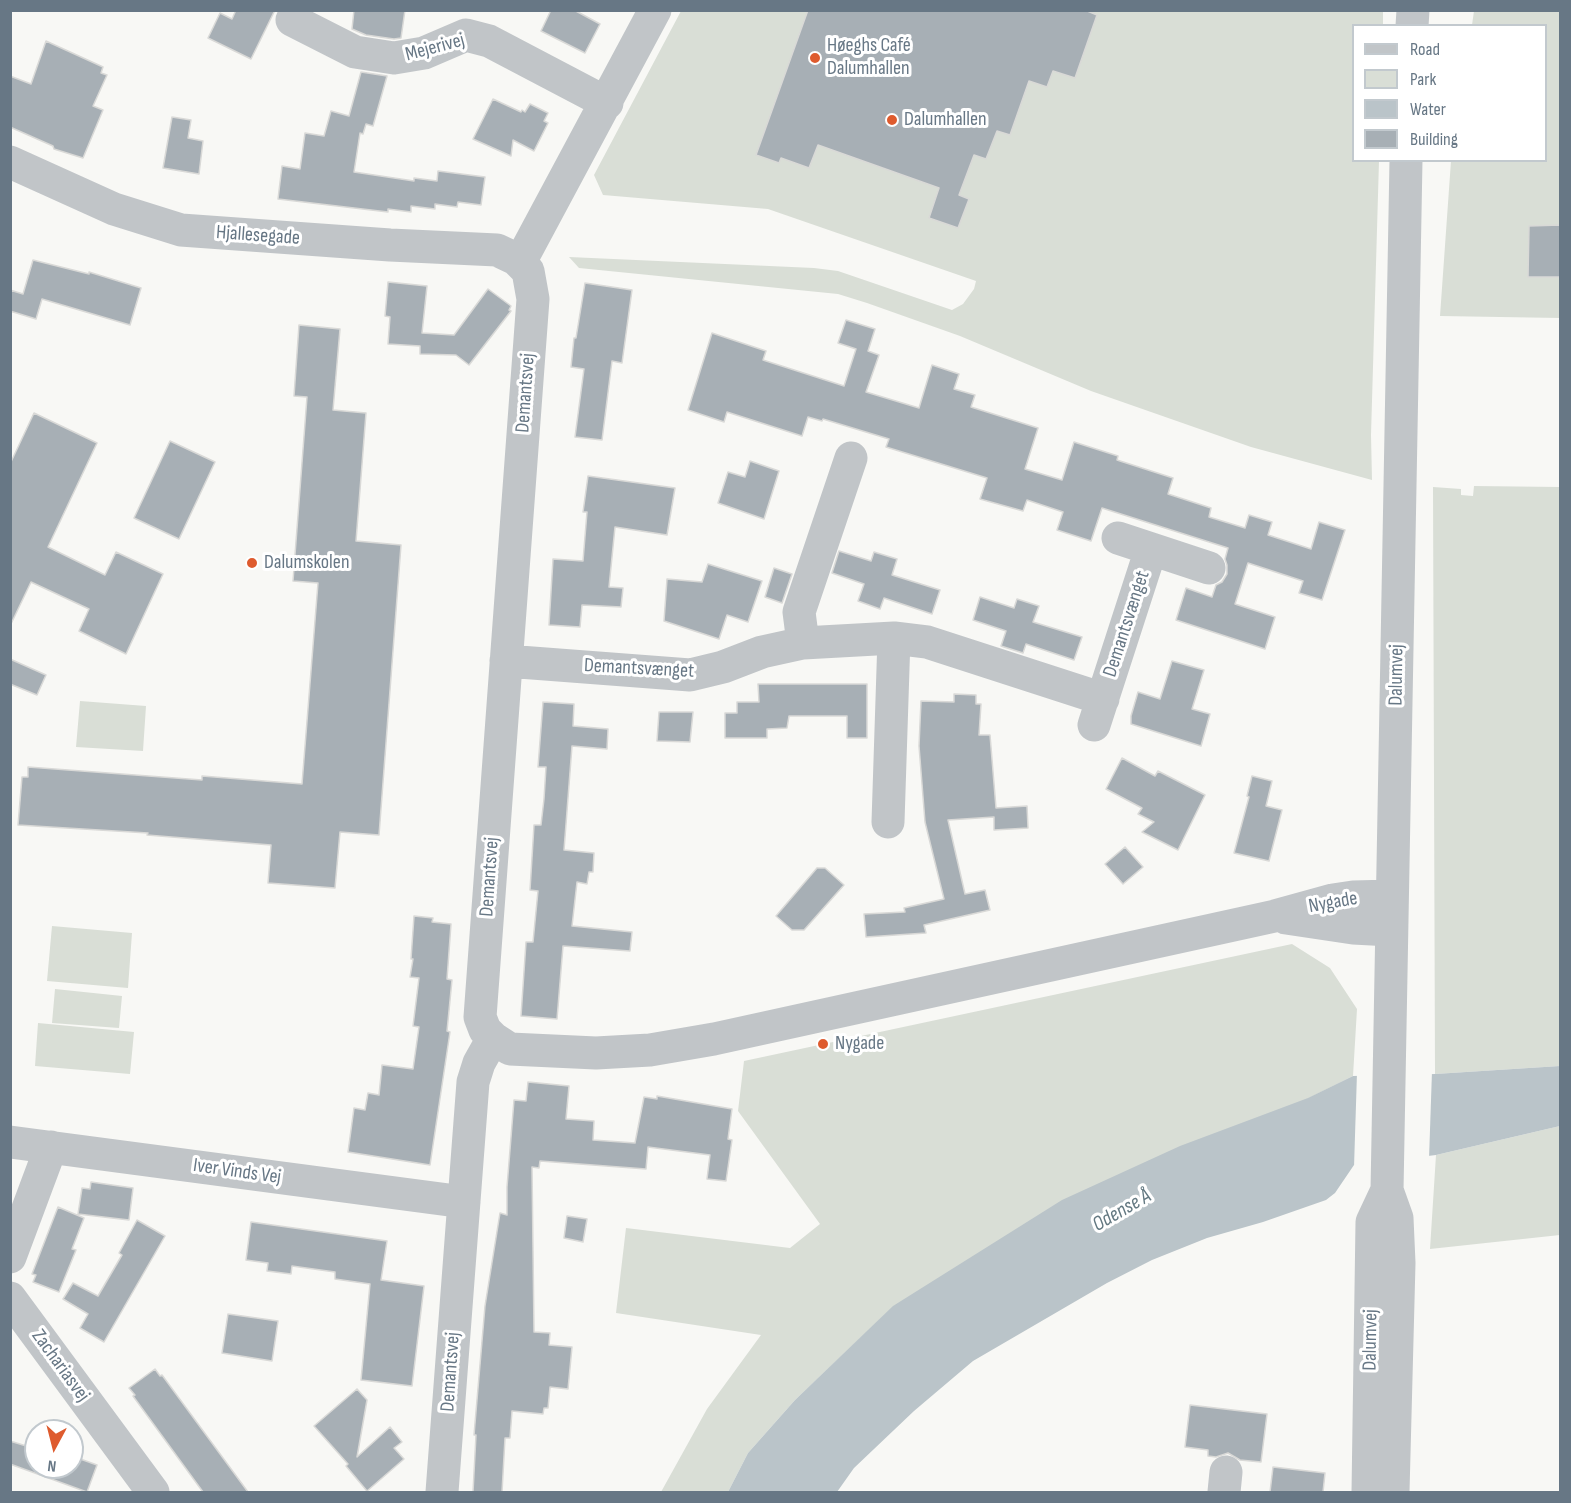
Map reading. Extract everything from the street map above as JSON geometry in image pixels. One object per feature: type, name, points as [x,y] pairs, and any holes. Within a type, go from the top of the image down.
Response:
[{"type":"street","points":[[516,259],[526,251],[655,10]]},
{"type":"street","name":"Mejerivej","points":[[292,20],[355,52],[394,58],[424,53],[466,35],[489,41],[607,103]]},
{"type":"street","name":"Hjallesegade","points":[[10,162],[114,209],[181,230],[497,250],[516,259]]},
{"type":"street","name":"Dalumvej","points":[[1393,1492],[1399,1263],[1397,1218],[1387,1190],[1406,162]]},
{"type":"street","name":"Demantsvej","points":[[442,1492],[473,1082],[478,1063],[493,1038],[485,1030],[480,1017],[533,299],[528,271],[516,259]]},
{"type":"street","points":[[803,643],[799,612],[851,458]]},
{"type":"street","name":"Demantsvænget","points":[[1118,538],[1209,568]]},
{"type":"street","name":"Demantsvænget","points":[[506,660],[690,675],[723,668],[762,652],[803,643],[894,638],[927,642],[1099,712],[1150,549]]},
{"type":"street","points":[[888,822],[894,638]]},
{"type":"street","name":"Nygade","points":[[493,1038],[510,1049],[596,1053],[651,1050],[714,1039],[1353,897],[1392,896]]},
{"type":"street","name":"Nygade","points":[[1275,916],[1353,928],[1391,930]]},
{"type":"street","name":"Iver Vinds Vej","points":[[10,1142],[464,1202]]},
{"type":"street","points":[[10,1257],[51,1147]]},
{"type":"street","name":"Dalumvej","points":[[1368,1492],[1372,1222],[1387,1190]]},
{"type":"street","name":"Zachariasvej","points":[[10,1298],[153,1492]]},
{"type":"green space","points":[[681,11],[1383,11],[1383,24],[1352,24],[1352,162],[1379,162],[1371,435],[1372,480],[1251,447],[1091,391],[960,336],[838,294],[579,268],[569,257],[814,268],[838,271],[952,310],[963,304],[974,289],[976,281],[768,209],[603,195],[594,175]]},
{"type":"green space","points":[[1474,11],[1560,11],[1560,318],[1440,316],[1451,162],[1547,162],[1547,24],[1472,24]]},
{"type":"green space","points":[[1474,486],[1560,487],[1560,1066],[1435,1074],[1433,487],[1461,489],[1461,495],[1473,496]]},
{"type":"green space","points":[[80,701],[146,706],[143,751],[76,747]]},
{"type":"green space","points":[[52,926],[132,933],[128,988],[47,981]]},
{"type":"green space","points":[[1292,944],[1330,968],[1357,1009],[1353,1076],[894,1306],[795,1400],[748,1453],[728,1492],[661,1492],[707,1409],[761,1335],[616,1313],[626,1228],[790,1248],[820,1224],[738,1111],[744,1061]]},
{"type":"green space","points":[[55,989],[122,996],[119,1028],[52,1023]]},
{"type":"green space","points":[[38,1023],[134,1032],[130,1074],[35,1066]]},
{"type":"green space","points":[[1560,1126],[1560,1235],[1430,1249],[1436,1155]]},
{"type":"water","name":"Odense Å","points":[[1560,1066],[1560,1126],[1436,1155],[1354,1165],[1335,1193],[1326,1200],[1207,1238],[1152,1260],[1107,1283],[973,1361],[914,1411],[854,1468],[837,1492],[728,1492],[748,1453],[795,1400],[893,1306],[1062,1200],[1180,1146],[1308,1098],[1353,1076],[1435,1074]]},
{"type":"pier","points":[[1432,1071],[1429,1159],[1354,1167],[1357,1073]]},
{"type":"building","points":[[236,10],[275,10],[251,59],[208,38],[220,13],[232,19]]},
{"type":"building","points":[[354,10],[405,10],[401,38],[366,35],[352,29]]},
{"type":"building","points":[[551,10],[574,10],[600,24],[585,53],[541,31]]},
{"type":"building","name":"Dalumhallen","points":[[808,10],[1085,10],[1097,15],[1075,78],[1053,71],[1047,87],[1029,81],[1010,135],[997,131],[986,159],[974,155],[959,195],[969,199],[958,228],[929,218],[939,188],[818,145],[809,168],[781,158],[779,163],[756,155]]},
{"type":"building","points":[[46,41],[103,67],[101,73],[107,75],[93,106],[103,110],[83,158],[54,149],[53,146],[10,127],[10,76],[31,84]]},
{"type":"building","points":[[361,72],[387,76],[373,126],[366,124],[363,134],[360,133],[354,172],[414,181],[414,178],[437,181],[438,171],[485,177],[481,205],[458,202],[457,207],[435,204],[435,209],[411,206],[411,212],[388,209],[388,212],[278,199],[282,166],[300,169],[305,133],[324,136],[331,111],[349,116]]},
{"type":"building","points":[[493,99],[521,112],[522,110],[525,112],[530,104],[548,113],[544,121],[548,123],[534,151],[513,140],[511,156],[473,139]]},
{"type":"building","points":[[172,117],[191,120],[188,138],[203,141],[199,174],[163,168]]},
{"type":"building","points":[[1560,225],[1560,277],[1528,277],[1529,226]]},
{"type":"building","points":[[33,260],[89,274],[89,272],[141,288],[130,325],[42,299],[36,319],[10,311],[10,290],[23,294]]},
{"type":"building","points":[[388,282],[427,286],[422,333],[454,335],[488,289],[511,306],[509,310],[511,311],[469,365],[456,355],[420,354],[420,346],[388,344],[390,317],[385,316]]},
{"type":"building","points":[[585,283],[632,290],[622,363],[612,361],[602,440],[575,437],[584,369],[571,367],[574,338],[576,338]]},
{"type":"building","points":[[846,320],[875,329],[868,351],[879,355],[866,392],[919,408],[932,365],[959,374],[954,389],[975,395],[971,407],[1038,428],[1025,469],[1062,480],[1074,442],[1118,456],[1117,460],[1173,478],[1168,494],[1211,508],[1209,517],[1245,528],[1249,515],[1272,522],[1268,535],[1311,549],[1319,522],[1345,530],[1322,600],[1299,593],[1303,581],[1248,563],[1235,604],[1275,617],[1265,649],[1176,620],[1186,588],[1212,597],[1216,585],[1222,582],[1227,574],[1225,559],[1228,548],[1102,508],[1091,541],[1057,530],[1063,512],[1027,500],[1023,511],[980,499],[987,478],[886,447],[889,439],[823,419],[822,421],[808,417],[802,436],[727,412],[724,422],[688,410],[712,333],[766,351],[763,360],[844,386],[856,349],[838,343]]},
{"type":"building","points":[[299,325],[340,329],[333,410],[366,413],[356,541],[401,545],[379,835],[340,832],[335,888],[268,883],[271,845],[147,835],[148,833],[18,825],[22,777],[28,777],[28,767],[202,780],[202,776],[302,784],[318,583],[293,581],[307,397],[294,396]]},
{"type":"building","points":[[34,413],[97,443],[48,547],[105,575],[116,552],[163,574],[126,654],[79,631],[89,609],[31,582],[10,626],[10,464]]},
{"type":"building","points":[[170,441],[215,462],[179,539],[134,518]]},
{"type":"building","points":[[750,461],[779,471],[764,519],[718,503],[728,472],[745,477]]},
{"type":"building","points":[[588,476],[675,488],[667,535],[615,527],[609,587],[623,588],[621,607],[582,605],[580,627],[549,625],[553,559],[583,561],[587,512],[583,512]]},
{"type":"building","points":[[839,551],[871,561],[874,552],[897,559],[892,575],[940,590],[932,614],[884,598],[880,609],[858,601],[864,584],[832,573]]},
{"type":"building","points":[[708,564],[762,581],[748,622],[727,615],[719,639],[664,621],[667,579],[702,582]]},
{"type":"building","points":[[774,568],[792,574],[782,603],[765,597]]},
{"type":"building","points":[[980,597],[1014,608],[1017,599],[1039,606],[1033,622],[1082,637],[1074,660],[1026,644],[1023,653],[1001,646],[1006,631],[973,620]]},
{"type":"building","points":[[10,659],[46,675],[37,695],[10,684]]},
{"type":"building","points":[[1172,661],[1204,670],[1192,709],[1210,714],[1201,746],[1131,724],[1138,692],[1160,699]]},
{"type":"building","points":[[758,684],[867,684],[867,738],[847,738],[847,716],[789,716],[787,728],[767,729],[767,738],[725,738],[725,713],[737,713],[737,702],[759,702]]},
{"type":"building","points":[[954,694],[976,695],[976,704],[981,704],[979,735],[990,735],[996,808],[1027,806],[1028,828],[994,830],[994,817],[948,820],[965,894],[985,890],[990,910],[924,925],[926,933],[866,937],[864,914],[905,912],[904,908],[944,899],[925,822],[919,746],[921,701],[954,702]]},
{"type":"building","points":[[543,702],[574,704],[573,726],[608,729],[607,749],[572,746],[564,850],[594,853],[593,872],[589,872],[587,884],[577,882],[572,926],[632,932],[630,951],[563,946],[557,1019],[521,1016],[526,942],[533,942],[538,891],[530,890],[534,825],[541,825],[544,799],[546,767],[538,767]]},
{"type":"building","points":[[659,712],[693,712],[690,742],[657,741]]},
{"type":"building","points":[[1122,758],[1155,776],[1158,771],[1205,795],[1178,850],[1142,832],[1154,822],[1138,814],[1142,808],[1106,789]]},
{"type":"building","points":[[1252,776],[1272,781],[1266,806],[1282,810],[1269,861],[1234,853],[1249,797],[1247,796]]},
{"type":"building","points":[[1125,847],[1143,867],[1123,884],[1105,864]]},
{"type":"building","points":[[817,868],[825,868],[844,885],[804,930],[792,930],[776,916]]},
{"type":"building","points":[[414,916],[433,918],[432,922],[451,924],[447,979],[452,980],[447,1031],[450,1032],[430,1165],[348,1152],[354,1108],[365,1110],[368,1093],[379,1095],[382,1065],[413,1069],[419,1027],[413,1026],[419,978],[410,977],[413,959],[411,959]]},
{"type":"building","points":[[528,1082],[569,1086],[566,1119],[594,1121],[593,1140],[635,1143],[644,1097],[657,1099],[657,1096],[732,1109],[728,1139],[732,1140],[726,1181],[707,1179],[710,1155],[648,1147],[646,1169],[540,1161],[539,1168],[532,1167],[534,1332],[550,1333],[549,1345],[572,1347],[568,1389],[550,1387],[548,1408],[544,1408],[543,1414],[512,1411],[510,1438],[505,1438],[502,1492],[473,1492],[476,1435],[474,1435],[485,1306],[500,1213],[507,1215],[514,1100],[526,1101]]},
{"type":"building","points":[[91,1182],[133,1188],[129,1220],[78,1214],[82,1188],[90,1189]]},
{"type":"building","points":[[58,1207],[84,1218],[72,1249],[76,1250],[59,1292],[33,1282],[36,1275],[32,1274]]},
{"type":"building","points":[[567,1216],[587,1219],[583,1242],[564,1238]]},
{"type":"building","points":[[137,1220],[165,1236],[104,1342],[80,1328],[88,1314],[63,1299],[73,1283],[98,1296],[122,1255],[119,1253]]},
{"type":"building","points":[[251,1222],[387,1241],[381,1280],[424,1286],[412,1386],[361,1380],[370,1284],[335,1279],[335,1272],[292,1266],[291,1274],[267,1271],[268,1263],[246,1260]]},
{"type":"building","points":[[228,1314],[278,1321],[272,1361],[222,1353]]},
{"type":"building","points":[[155,1369],[160,1376],[162,1375],[248,1492],[203,1492],[129,1388]]},
{"type":"building","points":[[357,1389],[367,1400],[357,1457],[390,1427],[402,1442],[394,1448],[404,1459],[367,1491],[346,1466],[348,1464],[314,1426]]},
{"type":"building","points":[[1190,1405],[1267,1414],[1261,1462],[1240,1460],[1228,1453],[1216,1457],[1208,1456],[1208,1450],[1185,1447]]},
{"type":"building","points":[[10,1441],[24,1445],[24,1469],[10,1464]]},
{"type":"building","points":[[84,1460],[97,1465],[87,1492],[51,1479],[84,1479]]},
{"type":"building","points":[[1273,1467],[1325,1473],[1323,1492],[1270,1492]]},
{"type":"place","name":"Høeghs Café Dalumhallen","points":[[815,58]]},
{"type":"place","name":"Dalumhallen","points":[[892,120]]},
{"type":"place","name":"Dalumskolen","points":[[252,563]]},
{"type":"place","name":"Nygade","points":[[823,1044]]}]
